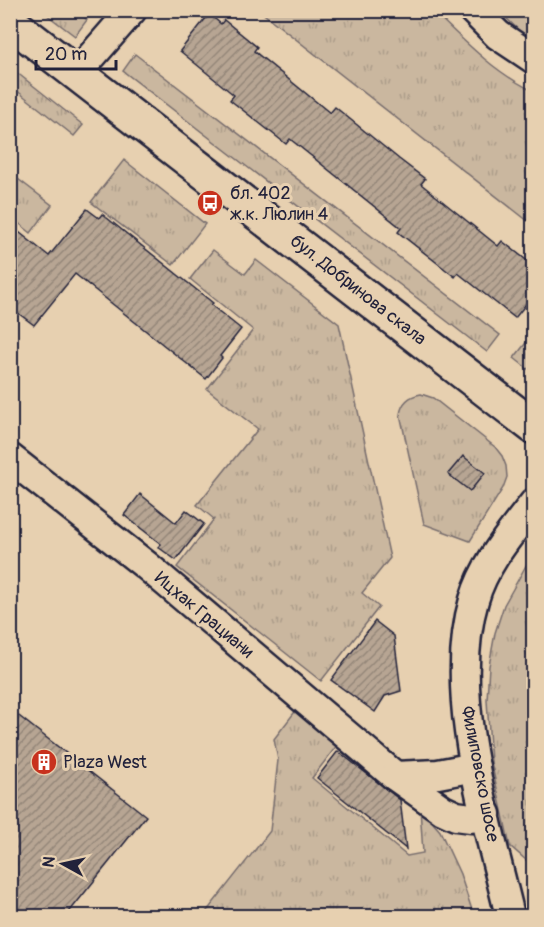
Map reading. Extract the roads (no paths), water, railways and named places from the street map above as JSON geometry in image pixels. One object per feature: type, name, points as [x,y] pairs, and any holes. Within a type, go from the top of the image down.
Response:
[{"type":"main road","name":"бул. Добринова скала","points":[[10,22],[534,427]]},
{"type":"street","points":[[77,73],[132,10]]},
{"type":"street","points":[[473,10],[498,35],[534,59]]},
{"type":"street","name":"Ицхак Грациани","points":[[10,458],[147,566],[395,777],[443,810],[456,816],[471,818],[486,814]]},
{"type":"street","name":"Филиповско шосе","points":[[510,916],[475,767],[464,666],[467,633],[474,599],[492,560],[534,503]]},
{"type":"street","points":[[395,777],[438,774],[475,767]]},
{"type":"place","name":"бл. 402 ж.к. Люлин 4","points":[[210,203]]},
{"type":"place","name":"Plaza West","points":[[44,762]]}]
